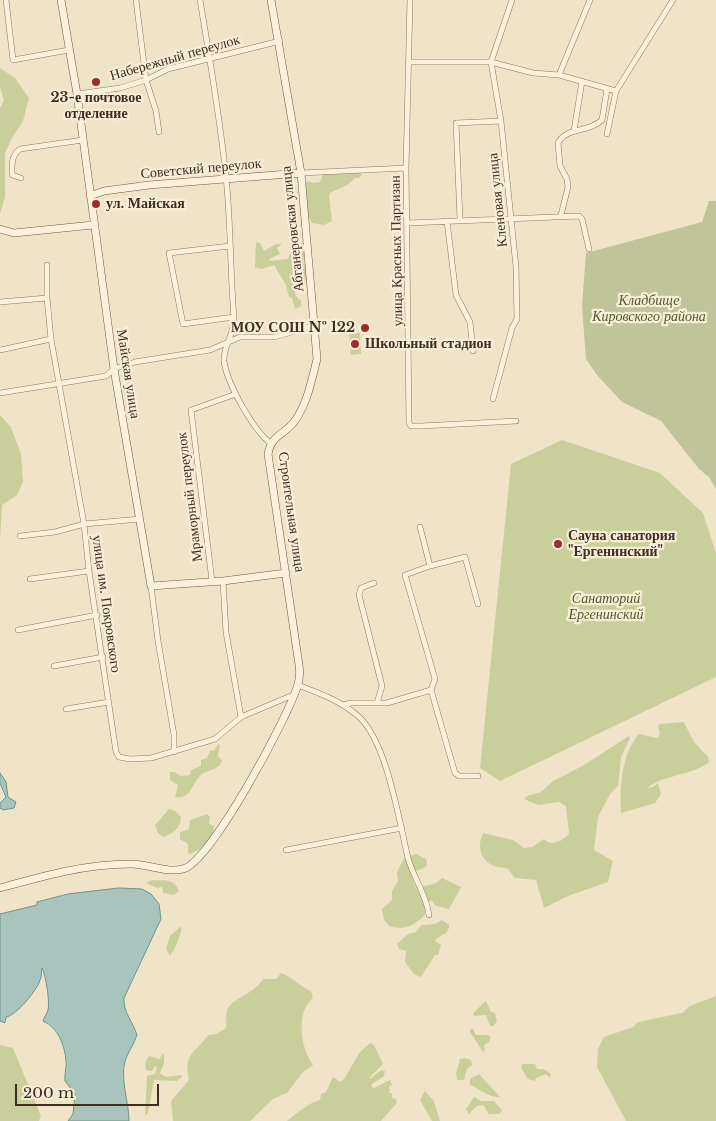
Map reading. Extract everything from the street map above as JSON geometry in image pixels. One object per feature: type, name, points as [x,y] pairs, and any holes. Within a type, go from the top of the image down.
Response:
[{"type":"street","points":[[6,0],[14,60],[69,50]]},
{"type":"street","name":"Майская улица","points":[[61,0],[77,94],[93,225],[114,369],[140,518],[174,735],[174,752]]},
{"type":"street","points":[[136,0],[146,80],[156,111],[159,132]]},
{"type":"street","name":"Строительная улица","points":[[0,888],[55,873],[97,866],[132,864],[172,870],[190,866],[202,856],[223,828],[270,743],[298,685],[300,665],[269,467],[268,454],[270,443],[260,434],[236,394],[224,360],[228,341],[234,330],[230,289],[230,246],[226,178],[210,58],[200,0]]},
{"type":"street","name":"Абганеровская улица","points":[[270,443],[294,422],[304,403],[317,359],[316,325],[301,173],[280,41],[271,0]]},
{"type":"street","name":"улица Красных Партизан","points":[[410,0],[406,168],[409,424],[411,426],[422,426],[516,421]]},
{"type":"street","name":"Кленовая улица","points":[[493,399],[512,328],[517,318],[516,267],[509,217],[500,121],[491,62],[512,0]]},
{"type":"street","points":[[559,75],[590,0]]},
{"type":"street","points":[[607,134],[616,91],[673,0]]},
{"type":"street","name":"Набережный переулок","points":[[77,94],[120,88],[146,80],[168,69],[280,41]]},
{"type":"street","points":[[408,62],[491,62],[533,72],[559,75],[616,91]]},
{"type":"street","points":[[574,131],[582,81]]},
{"type":"street","points":[[561,215],[568,187],[567,180],[560,166],[558,143],[560,138],[574,131],[591,129],[602,120],[607,89]]},
{"type":"street","points":[[460,220],[456,123],[500,121]]},
{"type":"street","points":[[21,178],[12,175],[13,157],[20,149],[83,140]]},
{"type":"street","name":"Советский переулок","points":[[90,196],[104,191],[226,178],[406,168]]},
{"type":"street","points":[[408,223],[509,217],[579,216],[582,220],[590,249]]},
{"type":"street","points":[[448,221],[456,295],[470,322],[473,351]]},
{"type":"street","points":[[0,229],[14,234],[93,225]]},
{"type":"street","points":[[230,246],[169,253],[183,324],[234,317]]},
{"type":"street","name":"улица им. Покровского","points":[[47,265],[46,298],[57,383],[84,524],[113,742],[119,757],[130,759],[150,758],[214,739],[241,717],[293,695]]},
{"type":"street","points":[[0,302],[46,298]]},
{"type":"street","points":[[0,393],[106,376],[114,369],[135,362],[210,350],[240,337],[275,337],[316,325]]},
{"type":"street","points":[[0,350],[51,340]]},
{"type":"street","name":"Мраморный переулок","points":[[212,581],[191,410],[236,394]]},
{"type":"street","points":[[20,536],[55,532],[84,524],[140,518]]},
{"type":"street","points":[[420,527],[430,566]]},
{"type":"street","points":[[478,604],[466,556],[405,575],[435,679],[431,690],[455,773],[459,776],[478,776]]},
{"type":"street","points":[[30,579],[89,571]]},
{"type":"street","points":[[151,586],[223,581],[286,573]]},
{"type":"street","points":[[223,581],[226,632],[241,717]]},
{"type":"street","points":[[374,583],[361,588],[359,595],[382,686],[376,703]]},
{"type":"street","points":[[18,630],[97,615]]},
{"type":"street","points":[[54,666],[103,657]]},
{"type":"street","points":[[298,685],[343,705],[368,726],[376,740],[402,828],[411,870],[429,915]]},
{"type":"street","points":[[343,705],[387,703],[431,690]]},
{"type":"street","points":[[66,709],[109,702]]},
{"type":"street","points":[[286,850],[402,828]]},
{"type":"green space","points":[[0,68],[15,78],[29,98],[23,121],[5,153],[5,197],[0,214],[0,108],[4,100],[0,87]]},
{"type":"green space","points":[[357,171],[362,174],[359,178],[355,178],[349,184],[330,193],[332,221],[324,225],[312,223],[307,215],[306,183],[308,181],[313,183],[320,182],[323,174]]},
{"type":"green space","name":"Кладбище Кировского района","points":[[709,201],[716,201],[716,489],[709,477],[699,469],[661,421],[622,402],[597,375],[586,359],[582,306],[586,253],[702,222]]},
{"type":"green space","points":[[256,242],[260,243],[264,251],[276,244],[282,244],[277,248],[280,254],[269,261],[288,259],[292,248],[304,242],[305,252],[303,261],[308,271],[304,286],[295,291],[295,295],[301,301],[301,306],[295,309],[286,285],[274,265],[262,269],[255,267]]},
{"type":"green space","name":"Школьный стадион","points":[[360,333],[361,354],[351,355],[349,334]]},
{"type":"green space","points":[[0,415],[11,427],[21,454],[23,482],[17,495],[2,505],[0,541]]},
{"type":"green space","name":"Санаторий Ергенинский","points":[[562,440],[660,473],[703,513],[716,553],[716,677],[500,781],[480,768],[511,464]]},
{"type":"green space","points":[[684,722],[694,742],[708,757],[709,762],[702,767],[654,783],[647,788],[653,787],[658,783],[661,794],[655,803],[621,813],[623,771],[628,751],[633,742],[639,734],[657,738],[660,734],[658,726],[660,724]]},
{"type":"green space","points":[[629,736],[630,738],[621,757],[618,786],[610,794],[598,817],[594,850],[613,861],[608,882],[568,896],[544,908],[536,880],[515,878],[507,868],[493,866],[484,858],[480,847],[483,833],[513,840],[524,848],[532,847],[544,839],[554,843],[563,839],[569,834],[566,806],[559,802],[538,805],[524,799],[527,796],[541,792],[553,781],[584,765]]},
{"type":"green space","points":[[218,744],[220,745],[218,756],[222,760],[219,766],[201,775],[185,796],[175,797],[178,785],[170,780],[170,772],[181,776],[190,775],[191,770],[201,766],[201,760],[207,758],[210,751],[214,750]]},
{"type":"green space","points":[[169,809],[175,811],[181,817],[176,830],[163,837],[158,833],[155,825]]},
{"type":"green space","points":[[207,814],[210,817],[209,824],[214,826],[212,836],[203,847],[190,854],[188,853],[188,844],[180,839],[180,832],[189,829],[190,820]]},
{"type":"green space","points":[[416,854],[426,859],[427,863],[426,867],[411,873],[424,904],[425,915],[417,922],[404,928],[389,926],[384,920],[382,909],[392,900],[392,891],[398,881],[397,872],[404,858]]},
{"type":"green space","points":[[442,878],[461,887],[449,909],[436,906],[431,900],[428,904],[422,887],[436,883]]},
{"type":"green space","points":[[152,880],[171,882],[179,891],[174,895],[163,893],[162,887],[157,888],[146,883]]},
{"type":"green space","points":[[442,920],[449,925],[449,928],[446,933],[435,941],[441,945],[438,955],[435,955],[421,977],[414,974],[405,962],[406,951],[399,949],[397,944],[408,934],[416,932],[422,925],[435,924]]},
{"type":"green space","points":[[181,926],[178,941],[170,956],[166,949],[170,936]]},
{"type":"green space","points":[[281,973],[311,991],[313,998],[307,1004],[304,1012],[302,1031],[305,1050],[313,1065],[302,1073],[288,1092],[273,1099],[250,1121],[173,1121],[171,1101],[189,1080],[188,1064],[191,1055],[208,1035],[216,1034],[226,1028],[227,1010],[231,1004],[255,988],[263,979],[276,979]]},
{"type":"green space","points":[[716,996],[716,1121],[626,1121],[597,1067],[598,1049],[604,1037],[633,1027],[638,1022],[682,1013],[690,1006]]},
{"type":"green space","points":[[486,1001],[491,1012],[495,1013],[497,1022],[493,1026],[490,1026],[486,1015],[474,1016],[473,1013]]},
{"type":"green space","points":[[470,1029],[473,1029],[476,1035],[488,1035],[491,1037],[489,1042],[484,1045],[485,1050],[483,1052],[470,1032]]},
{"type":"green space","points":[[370,1043],[374,1045],[383,1064],[369,1078],[381,1070],[385,1071],[384,1076],[372,1084],[372,1087],[374,1088],[390,1080],[392,1085],[389,1087],[390,1093],[392,1093],[392,1098],[396,1099],[397,1103],[381,1121],[287,1121],[298,1112],[320,1100],[321,1094],[326,1092],[333,1077],[340,1082],[344,1079],[360,1052]]},
{"type":"green space","points":[[0,1045],[13,1048],[41,1116],[39,1121],[0,1121]]},
{"type":"green space","points":[[164,1053],[164,1064],[160,1073],[166,1077],[181,1075],[182,1077],[177,1081],[154,1080],[148,1113],[145,1116],[147,1076],[155,1074],[157,1068],[155,1066],[152,1071],[146,1070],[145,1063],[149,1056],[159,1059]]},
{"type":"green space","points":[[460,1059],[471,1060],[472,1065],[467,1069],[464,1080],[457,1080],[456,1074]]},
{"type":"green space","points":[[522,1064],[535,1064],[537,1069],[544,1069],[551,1074],[550,1078],[546,1074],[536,1078],[535,1081],[528,1079],[521,1068]]},
{"type":"green space","points":[[479,1074],[500,1097],[489,1095],[470,1085],[470,1079]]},
{"type":"green space","points":[[425,1091],[434,1101],[440,1121],[432,1121],[420,1100]]},
{"type":"green space","points":[[474,1097],[481,1101],[494,1101],[502,1110],[500,1114],[489,1114],[483,1105],[477,1106],[469,1114],[466,1109]]},
{"type":"water","points":[[0,773],[6,782],[8,797],[16,802],[14,808],[3,810],[0,808],[0,803],[6,797],[0,783]]},
{"type":"water","points":[[119,888],[142,889],[151,894],[159,904],[161,919],[124,998],[127,1012],[137,1035],[126,1058],[124,1068],[129,1121],[68,1121],[73,1114],[75,1094],[65,1081],[65,1055],[60,1038],[53,1028],[43,1021],[48,1010],[48,1001],[42,968],[41,979],[31,995],[21,1007],[6,1017],[5,1023],[0,1021],[0,914],[37,905],[37,902],[68,894]]},
{"type":"place","name":"23-е почтовое отделение","points":[[96,82]]},
{"type":"place","name":"ул. Майская","points":[[96,204]]},
{"type":"place","name":"МОУ СОШ № 122","points":[[365,328]]},
{"type":"place","name":"Школьный стадион","points":[[355,344]]},
{"type":"place","name":"Сауна санатория \"Ергенинский\"","points":[[558,544]]}]
